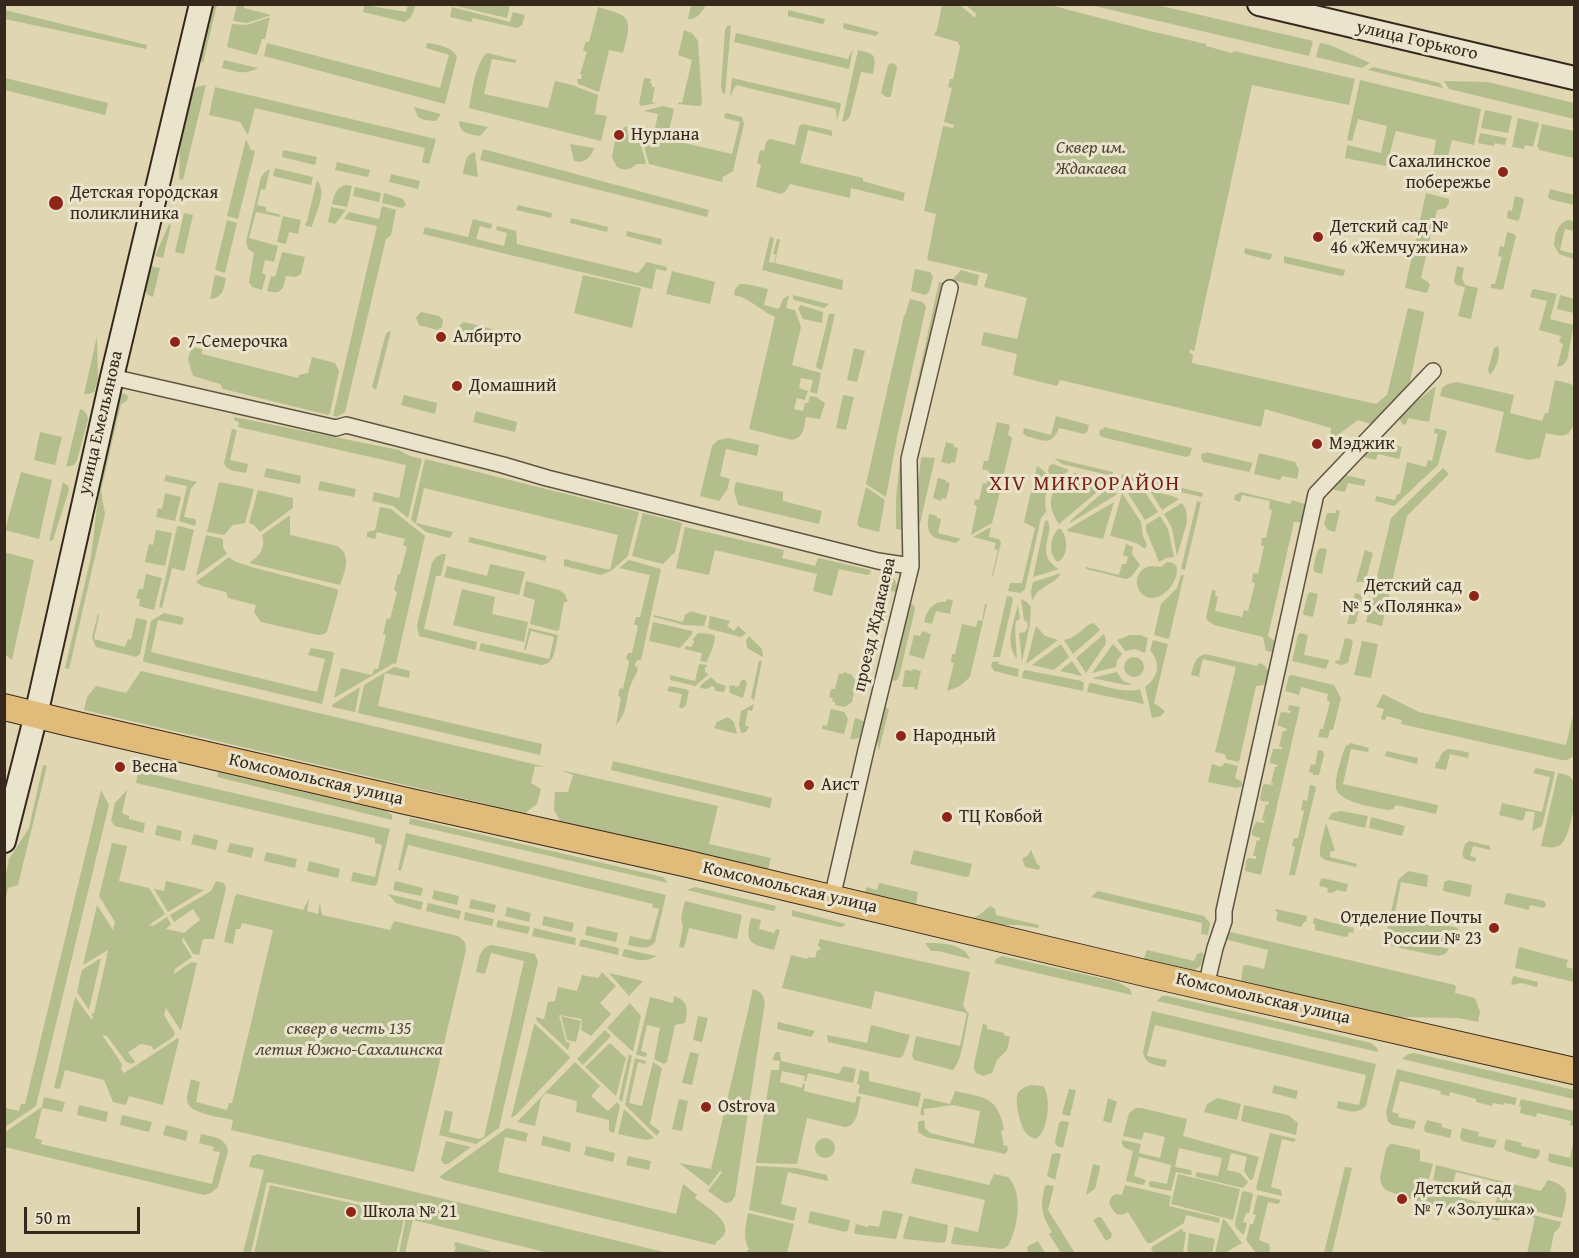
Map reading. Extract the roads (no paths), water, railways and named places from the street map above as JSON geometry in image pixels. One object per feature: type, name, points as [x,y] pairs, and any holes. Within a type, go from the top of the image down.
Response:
[{"type":"main road","name":"улица Емельянова","points":[[4,841],[36,715],[112,377],[201,4]]},
{"type":"main road","name":"улица Горького","points":[[1259,4],[1289,8],[1575,78]]},
{"type":"main road","name":"Комсомольская улица","points":[[4,707],[1575,1071]]},
{"type":"street","name":"проезд Ждакаева","points":[[832,898],[911,566],[909,459],[950,288]]},
{"type":"street","points":[[1206,986],[1224,921],[1226,900],[1316,494],[1433,371]]},
{"type":"street","points":[[112,377],[336,428],[346,425],[878,561],[911,566]]},
{"type":"place","name":"Нурлана","points":[[619,135]]},
{"type":"place","name":"Сахалинское побережье","points":[[1503,172]]},
{"type":"place","name":"Детская городская поликлиника","points":[[56,203]]},
{"type":"place","name":"Детский сад № 46 «Жемчужина»","points":[[1318,237]]},
{"type":"place","name":"Албирто","points":[[441,337]]},
{"type":"place","name":"7-Семерочка","points":[[175,342]]},
{"type":"place","name":"Домашний","points":[[457,386]]},
{"type":"place","name":"Мэджик","points":[[1317,444]]},
{"type":"place","name":"Детский сад № 5 «Полянка»","points":[[1474,596]]},
{"type":"place","name":"Народный","points":[[901,736]]},
{"type":"place","name":"Весна","points":[[120,767]]},
{"type":"place","name":"Аист","points":[[809,785]]},
{"type":"place","name":"ТЦ Ковбой","points":[[947,817]]},
{"type":"place","name":"Отделение Почты России № 23","points":[[1494,928]]},
{"type":"place","name":"Ostrova","points":[[706,1107]]},
{"type":"place","name":"Детский сад № 7 «Золушка»","points":[[1402,1199]]},
{"type":"place","name":"Школа № 21","points":[[351,1212]]},
{"type":"district","name":"XIV МИКРОРАЙОН","points":[[1085,485]]},
{"type":"park label","name":"Сквер им. Ждакаева","points":[[1091,158]]},
{"type":"park label","name":"сквер в честь 135 летия Южно-Сахалинска","points":[[349,1039]]}]
